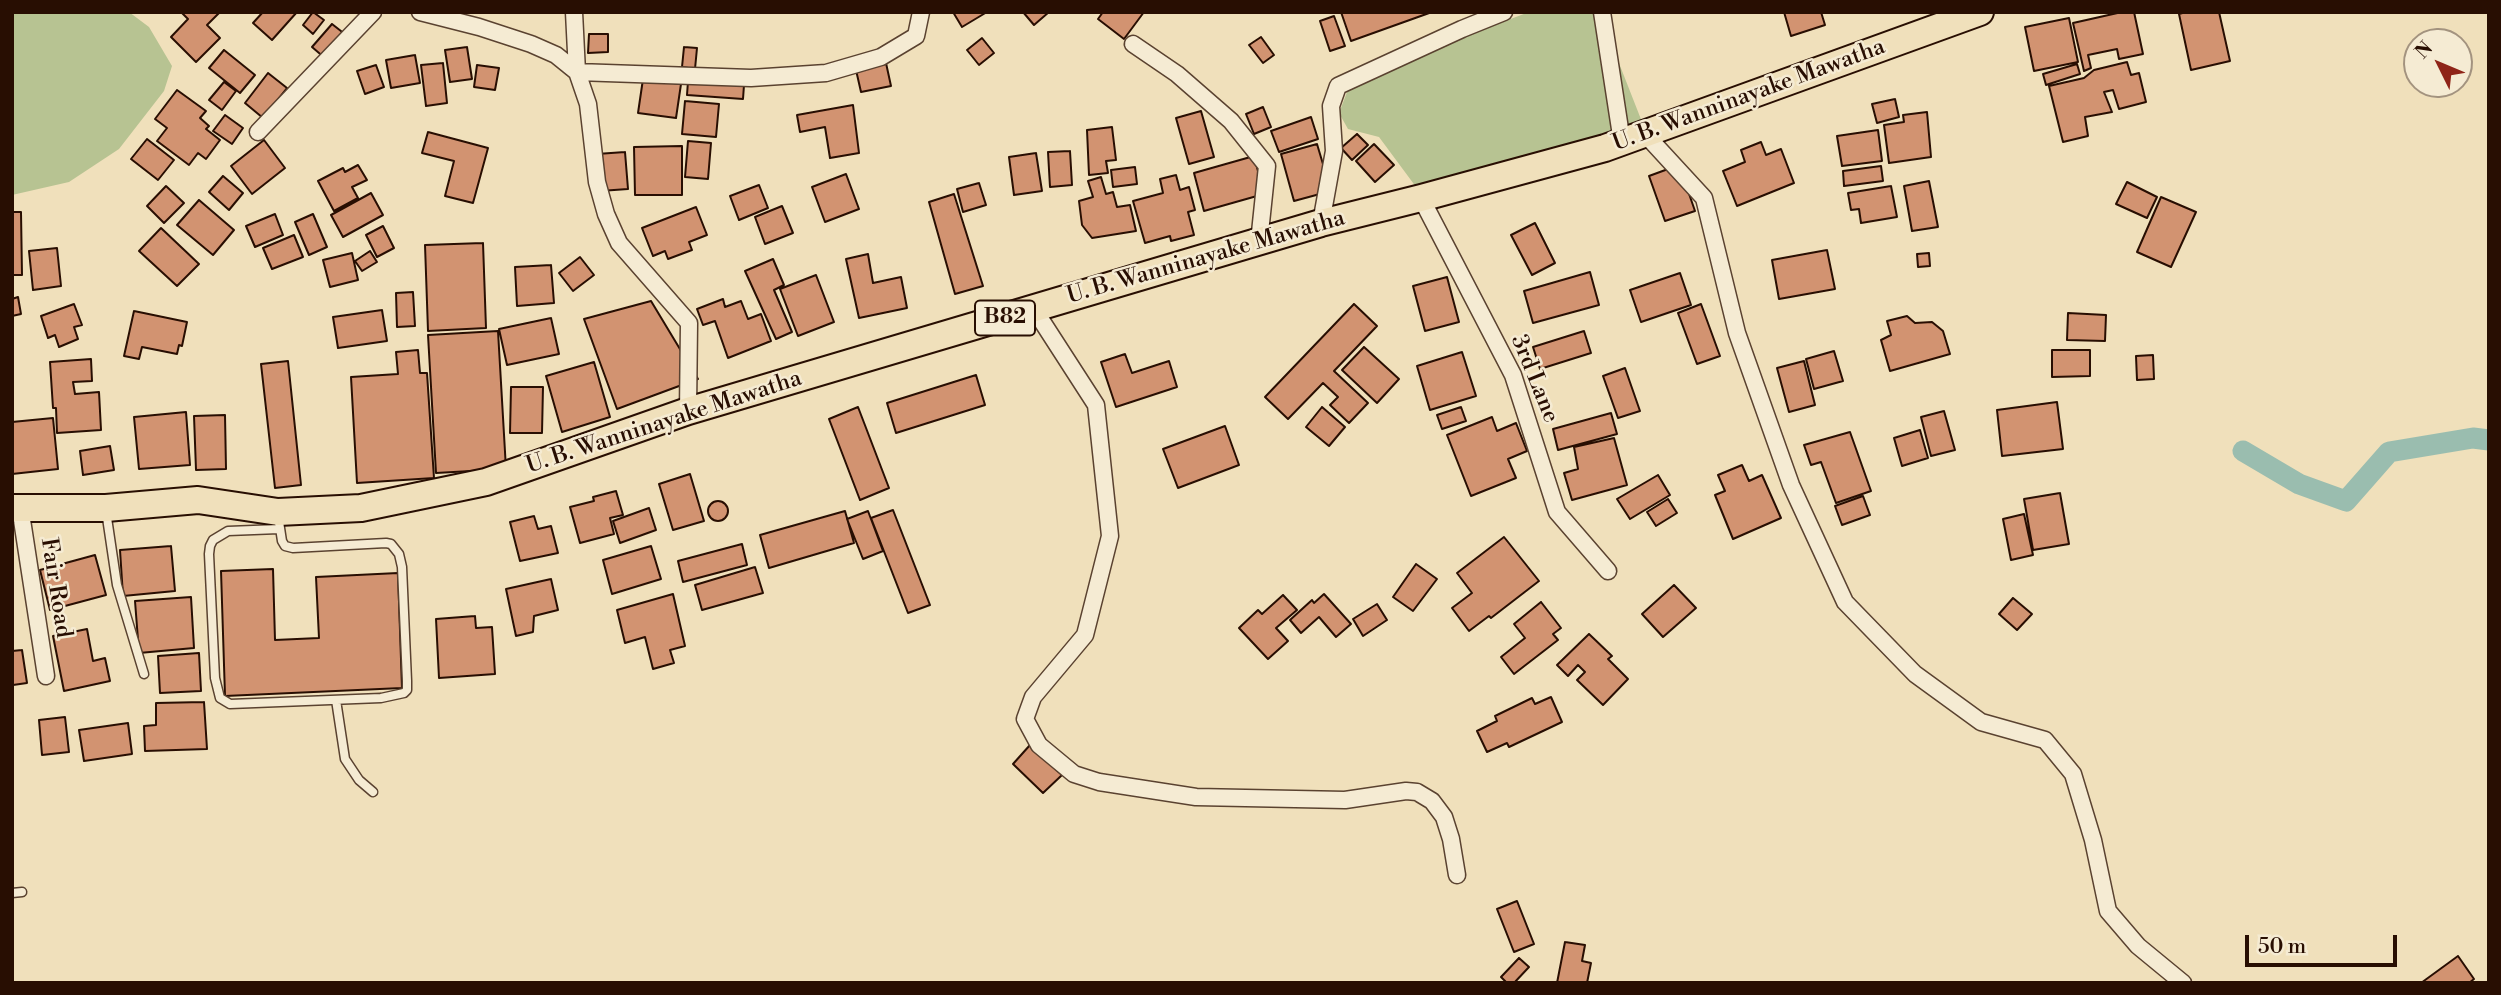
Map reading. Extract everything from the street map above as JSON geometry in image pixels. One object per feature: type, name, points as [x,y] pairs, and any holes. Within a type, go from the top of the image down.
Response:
[{"type":"main road","name":"U. B. Wanninayake Mawatha","points":[[16,508],[106,508],[198,500],[279,520],[361,508],[486,482],[688,411],[1321,222],[1421,198],[1634,138],[1980,12]]},
{"type":"street","points":[[258,132],[373,12]]},
{"type":"street","points":[[419,12],[531,44],[556,55],[577,72],[751,78],[826,74],[881,57],[916,36],[920,12]]},
{"type":"street","points":[[574,12],[577,72],[588,104],[597,182],[606,214],[619,243],[689,323],[688,411]]},
{"type":"street","points":[[1455,12],[1462,29]]},
{"type":"street","points":[[1321,222],[1334,151],[1331,106],[1338,86],[1504,12]]},
{"type":"street","points":[[1602,12],[1634,138],[1703,198],[1737,333],[1791,485],[1845,602],[1915,674],[1981,722],[2045,740],[2073,774],[2093,840],[2108,911],[2138,946],[2183,983]]},
{"type":"street","points":[[1133,44],[1177,74],[1231,121],[1267,166],[1259,242]]},
{"type":"street","name":"3rd Lane","points":[[1421,198],[1513,375],[1557,512],[1608,571]]},
{"type":"street","points":[[1034,309],[1096,405],[1110,536],[1085,635],[1033,697],[1029,708],[1026,719],[1039,745],[1074,774],[1099,782],[1196,797],[1345,800],[1406,791],[1417,792],[1432,801],[1444,817],[1457,875]]},
{"type":"street","name":"Fair Road","points":[[16,508],[46,676]]},
{"type":"lane","points":[[106,508],[117,585],[144,674]]},
{"type":"lane","points":[[279,520],[285,546],[293,548],[386,543],[391,544],[399,554],[402,567],[407,690],[397,696],[230,704],[224,702],[216,691],[209,554],[213,540],[228,531],[279,520]]},
{"type":"lane","points":[[336,699],[345,759],[359,780],[373,792]]},
{"type":"lane","points":[[12,893],[22,892]]},
{"type":"green space","points":[[12,12],[129,12],[149,27],[172,66],[164,91],[119,149],[69,182],[12,195]]},
{"type":"green space","points":[[1529,12],[1599,12],[1644,127],[1419,191],[1379,137],[1348,129],[1339,113],[1349,87]]},
{"type":"building","points":[[181,12],[220,12],[207,25],[220,38],[196,62],[171,37],[188,19]]},
{"type":"building","points":[[263,12],[297,12],[272,40],[253,23]]},
{"type":"building","points":[[313,12],[324,20],[313,34],[303,25]]},
{"type":"building","points":[[953,12],[987,12],[962,27]]},
{"type":"building","points":[[1023,12],[1049,12],[1034,25]]},
{"type":"building","points":[[1103,12],[1144,12],[1124,39],[1098,19]]},
{"type":"building","points":[[1341,12],[1432,12],[1351,41]]},
{"type":"building","points":[[1784,12],[1821,12],[1825,25],[1791,36]]},
{"type":"building","points":[[2122,12],[2134,12],[2143,54],[2119,59],[2117,49],[2088,55],[2091,68],[2084,71],[2073,23]]},
{"type":"building","points":[[2219,12],[2230,61],[2191,70],[2179,14]]},
{"type":"building","points":[[1334,16],[1345,46],[1330,51],[1320,21]]},
{"type":"building","points":[[2069,18],[2078,62],[2034,71],[2025,27]]},
{"type":"building","points":[[332,24],[346,35],[326,59],[312,47]]},
{"type":"building","points":[[589,34],[608,34],[608,52],[588,53]]},
{"type":"building","points":[[1261,37],[1274,55],[1263,63],[1249,45]]},
{"type":"building","points":[[982,38],[994,53],[979,65],[967,50]]},
{"type":"building","points":[[467,47],[472,79],[450,82],[445,50]]},
{"type":"building","points":[[684,47],[697,48],[695,69],[682,67]]},
{"type":"building","points":[[224,50],[255,75],[240,93],[209,68]]},
{"type":"building","points":[[415,55],[420,83],[391,88],[386,60]]},
{"type":"building","points":[[2127,62],[2131,75],[2139,73],[2146,102],[2119,109],[2113,90],[2104,92],[2112,112],[2085,117],[2088,136],[2063,142],[2049,86],[2084,78],[2094,70]]},
{"type":"building","points":[[443,63],[447,103],[426,106],[421,65]]},
{"type":"building","points":[[886,63],[891,86],[861,92],[856,70]]},
{"type":"building","points":[[2077,64],[2080,74],[2046,85],[2043,74]]},
{"type":"building","points":[[376,65],[384,87],[365,94],[357,71]]},
{"type":"building","points":[[477,65],[499,68],[495,90],[474,87]]},
{"type":"building","points":[[268,73],[287,88],[263,118],[245,103]]},
{"type":"building","points":[[643,79],[681,84],[676,118],[638,113]]},
{"type":"building","points":[[688,81],[744,85],[743,99],[687,95]]},
{"type":"building","points":[[224,82],[236,91],[222,110],[209,100]]},
{"type":"building","points":[[177,90],[206,111],[200,118],[209,126],[206,129],[220,140],[206,159],[198,153],[189,165],[157,141],[167,128],[155,119]]},
{"type":"building","points":[[1895,99],[1899,117],[1877,123],[1872,104]]},
{"type":"building","points":[[685,101],[719,104],[716,137],[682,134]]},
{"type":"building","points":[[853,105],[859,153],[830,158],[825,127],[800,132],[797,115]]},
{"type":"building","points":[[1263,107],[1271,127],[1254,134],[1246,114]]},
{"type":"building","points":[[1201,111],[1214,157],[1189,164],[1176,118]]},
{"type":"building","points":[[1927,112],[1931,157],[1889,163],[1884,125],[1904,122],[1903,115]]},
{"type":"building","points":[[225,115],[243,128],[232,144],[213,131]]},
{"type":"building","points":[[1311,117],[1318,139],[1279,152],[1271,131]]},
{"type":"building","points":[[1112,127],[1116,160],[1106,161],[1108,173],[1089,175],[1087,130]]},
{"type":"building","points":[[1878,130],[1882,161],[1842,166],[1837,136]]},
{"type":"building","points":[[428,132],[488,148],[473,203],[445,196],[454,161],[422,153]]},
{"type":"building","points":[[1357,134],[1368,145],[1352,160],[1341,148]]},
{"type":"building","points":[[147,139],[174,160],[158,180],[131,159]]},
{"type":"building","points":[[264,140],[285,168],[252,194],[231,166]]},
{"type":"building","points":[[688,141],[711,143],[708,179],[685,177]]},
{"type":"building","points":[[1761,142],[1766,155],[1781,149],[1794,183],[1737,206],[1723,171],[1745,162],[1741,150]]},
{"type":"building","points":[[1317,144],[1331,191],[1294,201],[1281,154]]},
{"type":"building","points":[[1374,144],[1394,165],[1375,182],[1356,161]]},
{"type":"building","points":[[682,146],[682,195],[635,195],[634,147]]},
{"type":"building","points":[[1070,151],[1072,185],[1050,187],[1048,152]]},
{"type":"building","points":[[625,152],[628,189],[600,191],[597,154]]},
{"type":"building","points":[[1036,153],[1042,191],[1014,195],[1009,157]]},
{"type":"building","points":[[1254,156],[1264,194],[1204,211],[1194,173]]},
{"type":"building","points":[[358,165],[367,180],[352,187],[358,198],[334,211],[318,181],[343,168],[345,172]]},
{"type":"building","points":[[1679,165],[1695,211],[1665,221],[1649,176]]},
{"type":"building","points":[[1881,166],[1883,181],[1844,186],[1843,171]]},
{"type":"building","points":[[1135,167],[1137,184],[1113,187],[1111,170]]},
{"type":"building","points":[[846,174],[859,209],[825,222],[812,187]]},
{"type":"building","points":[[1176,175],[1180,190],[1189,187],[1195,210],[1188,212],[1194,235],[1171,241],[1170,236],[1145,243],[1133,201],[1163,193],[1160,179]]},
{"type":"building","points":[[223,176],[243,193],[229,210],[209,192]]},
{"type":"building","points":[[1101,177],[1106,194],[1113,192],[1117,207],[1130,205],[1136,231],[1092,238],[1082,225],[1079,201],[1093,197],[1088,181]]},
{"type":"building","points":[[1929,181],[1938,227],[1912,231],[1904,186]]},
{"type":"building","points":[[2127,182],[2157,197],[2147,218],[2116,204]]},
{"type":"building","points":[[979,183],[986,205],[963,212],[957,189]]},
{"type":"building","points":[[759,185],[768,208],[739,220],[730,196]]},
{"type":"building","points":[[166,186],[184,203],[164,223],[147,206]]},
{"type":"building","points":[[1891,186],[1897,217],[1861,223],[1859,209],[1851,210],[1848,193]]},
{"type":"building","points":[[371,193],[383,215],[343,237],[331,215]]},
{"type":"building","points":[[954,194],[983,286],[955,294],[929,202]]},
{"type":"building","points":[[2161,197],[2196,212],[2171,267],[2137,252]]},
{"type":"building","points":[[199,200],[234,230],[213,255],[177,225]]},
{"type":"building","points":[[782,206],[793,233],[765,244],[755,217]]},
{"type":"building","points":[[696,207],[707,235],[689,242],[692,250],[668,259],[665,251],[653,256],[642,228]]},
{"type":"building","points":[[12,212],[21,212],[22,275],[12,275]]},
{"type":"building","points":[[275,214],[283,235],[255,247],[246,226]]},
{"type":"building","points":[[313,214],[327,247],[309,255],[295,222]]},
{"type":"building","points":[[1535,223],[1555,263],[1532,275],[1511,235]]},
{"type":"building","points":[[383,226],[394,248],[377,257],[366,235]]},
{"type":"building","points":[[161,228],[199,264],[177,286],[139,251]]},
{"type":"building","points":[[294,235],[303,257],[272,269],[263,248]]},
{"type":"building","points":[[483,243],[486,328],[428,331],[425,245]]},
{"type":"building","points":[[57,248],[61,286],[33,290],[29,251]]},
{"type":"building","points":[[1827,250],[1835,289],[1779,299],[1772,260]]},
{"type":"building","points":[[370,251],[377,262],[362,271],[355,261]]},
{"type":"building","points":[[352,253],[358,280],[330,287],[323,260]]},
{"type":"building","points":[[1929,253],[1930,266],[1918,267],[1917,254]]},
{"type":"building","points":[[868,254],[873,283],[901,277],[907,308],[859,318],[846,259]]},
{"type":"building","points":[[580,257],[594,275],[573,291],[559,273]]},
{"type":"building","points":[[773,259],[784,285],[774,290],[792,332],[776,339],[745,271]]},
{"type":"building","points":[[551,265],[554,303],[517,306],[515,267]]},
{"type":"building","points":[[1590,272],[1599,305],[1533,323],[1524,291]]},
{"type":"building","points":[[1680,273],[1691,305],[1641,322],[1630,290]]},
{"type":"building","points":[[816,275],[834,322],[798,336],[780,289]]},
{"type":"building","points":[[1447,277],[1459,322],[1425,331],[1413,286]]},
{"type":"building","points":[[413,292],[415,326],[397,327],[396,293]]},
{"type":"building","points":[[18,297],[21,314],[12,316],[12,299]]},
{"type":"building","points":[[723,299],[725,307],[741,301],[748,319],[761,314],[771,341],[728,358],[715,321],[703,325],[697,309]]},
{"type":"building","points":[[651,301],[698,379],[617,409],[584,319]]},
{"type":"building","points":[[74,304],[82,325],[74,327],[78,339],[59,347],[55,335],[48,338],[41,316]]},
{"type":"building","points":[[1354,304],[1377,326],[1334,371],[1368,403],[1349,423],[1330,405],[1338,397],[1323,383],[1288,419],[1265,397]]},
{"type":"building","points":[[1701,304],[1720,356],[1697,364],[1678,313]]},
{"type":"building","points":[[382,310],[387,341],[338,348],[333,317]]},
{"type":"building","points":[[134,311],[187,322],[182,346],[179,345],[177,354],[142,347],[139,359],[124,356]]},
{"type":"building","points":[[2068,313],[2106,315],[2105,341],[2067,340]]},
{"type":"building","points":[[1907,316],[1915,323],[1932,322],[1943,331],[1950,354],[1890,371],[1881,340],[1891,335],[1887,321]]},
{"type":"building","points":[[551,318],[559,354],[507,365],[499,329]]},
{"type":"building","points":[[498,331],[506,469],[436,473],[428,335]]},
{"type":"building","points":[[1584,331],[1591,353],[1540,369],[1533,347]]},
{"type":"building","points":[[1364,347],[1399,379],[1377,403],[1342,370]]},
{"type":"building","points":[[418,350],[420,373],[427,373],[434,478],[357,483],[351,377],[398,374],[396,352]]},
{"type":"building","points":[[2052,350],[2090,350],[2090,376],[2052,377]]},
{"type":"building","points":[[1834,351],[1843,381],[1814,389],[1806,359]]},
{"type":"building","points":[[1462,352],[1476,396],[1430,410],[1417,366]]},
{"type":"building","points":[[1125,354],[1132,373],[1169,361],[1177,387],[1116,407],[1101,362]]},
{"type":"building","points":[[2153,355],[2154,379],[2137,380],[2136,356]]},
{"type":"building","points":[[91,359],[92,381],[73,382],[75,394],[99,392],[101,430],[57,433],[50,362]]},
{"type":"building","points":[[288,361],[301,485],[275,488],[261,364]]},
{"type":"building","points":[[1804,361],[1815,405],[1789,412],[1777,368]]},
{"type":"building","points":[[594,362],[610,417],[562,432],[546,376]]},
{"type":"building","points":[[1625,368],[1640,411],[1618,418],[1603,376]]},
{"type":"building","points":[[976,375],[985,405],[896,433],[887,403]]},
{"type":"building","points":[[511,387],[543,387],[542,433],[510,433]]},
{"type":"building","points":[[2057,402],[2063,449],[2002,456],[1997,410]]},
{"type":"building","points":[[858,407],[889,488],[860,500],[829,419]]},
{"type":"building","points":[[1322,407],[1345,427],[1329,446],[1306,427]]},
{"type":"building","points":[[1461,407],[1466,421],[1442,429],[1437,415]]},
{"type":"building","points":[[1944,411],[1955,450],[1931,456],[1921,417]]},
{"type":"building","points":[[186,412],[190,465],[139,469],[134,417]]},
{"type":"building","points":[[1611,413],[1617,434],[1558,450],[1553,429]]},
{"type":"building","points":[[225,415],[226,469],[196,470],[194,416]]},
{"type":"building","points":[[1492,417],[1497,431],[1516,423],[1527,451],[1508,459],[1516,478],[1471,496],[1447,435]]},
{"type":"building","points":[[53,418],[58,469],[12,474],[12,422]]},
{"type":"building","points":[[1225,426],[1239,465],[1178,488],[1163,449]]},
{"type":"building","points":[[1920,430],[1928,458],[1902,466],[1894,438]]},
{"type":"building","points":[[1850,432],[1871,491],[1836,503],[1821,462],[1811,465],[1804,445]]},
{"type":"building","points":[[1614,438],[1627,485],[1572,500],[1564,473],[1578,469],[1574,447]]},
{"type":"building","points":[[110,446],[114,470],[83,475],[80,451]]},
{"type":"building","points":[[1742,465],[1749,481],[1762,475],[1781,518],[1733,539],[1715,495],[1725,491],[1718,475]]},
{"type":"building","points":[[690,474],[704,521],[673,530],[659,484]]},
{"type":"building","points":[[1658,475],[1670,495],[1630,519],[1617,499]]},
{"type":"building","points":[[616,491],[623,515],[610,518],[614,534],[580,543],[570,507],[594,501],[593,497]]},
{"type":"building","points":[[2060,493],[2069,544],[2033,550],[2024,499]]},
{"type":"building","points":[[1863,496],[1870,515],[1842,525],[1835,506]]},
{"type":"building","points":[[1668,499],[1677,513],[1656,526],[1647,512]]},
{"type":"building","points":[[714,501],[722,501],[728,511],[722,521],[714,521],[708,515],[708,507]]},
{"type":"building","points":[[649,508],[656,530],[620,543],[613,521]]},
{"type":"building","points":[[893,510],[930,605],[908,613],[871,518]]},
{"type":"building","points":[[845,511],[854,543],[769,568],[760,535]]},
{"type":"building","points":[[868,511],[883,551],[863,559],[847,519]]},
{"type":"building","points":[[2024,514],[2033,555],[2011,560],[2003,519]]},
{"type":"building","points":[[534,516],[538,529],[551,526],[558,553],[520,561],[510,522]]},
{"type":"building","points":[[1504,537],[1539,581],[1491,618],[1489,616],[1469,631],[1452,608],[1472,593],[1457,573]]},
{"type":"building","points":[[742,544],[747,565],[683,582],[678,561]]},
{"type":"building","points":[[171,546],[175,591],[123,596],[120,550]]},
{"type":"building","points":[[651,546],[661,579],[612,594],[603,560]]},
{"type":"building","points":[[95,555],[106,595],[50,610],[40,570]]},
{"type":"building","points":[[1416,564],[1437,579],[1413,611],[1393,597]]},
{"type":"building","points":[[755,567],[763,593],[702,610],[695,585]]},
{"type":"building","points":[[273,569],[275,640],[319,638],[316,577],[398,573],[402,688],[225,696],[221,571]]},
{"type":"building","points":[[551,579],[558,610],[534,616],[533,632],[516,636],[506,589]]},
{"type":"building","points":[[1674,585],[1696,608],[1663,637],[1642,614]]},
{"type":"building","points":[[673,594],[685,646],[670,650],[674,663],[653,669],[645,637],[625,643],[617,610]]},
{"type":"building","points":[[1324,594],[1351,624],[1336,637],[1319,617],[1301,633],[1290,620],[1312,600],[1314,603]]},
{"type":"building","points":[[1283,595],[1297,610],[1276,628],[1288,641],[1268,659],[1239,628],[1258,610],[1262,614]]},
{"type":"building","points":[[191,597],[194,648],[139,653],[135,601]]},
{"type":"building","points":[[2013,598],[2032,614],[2017,630],[1999,614]]},
{"type":"building","points":[[1541,602],[1561,628],[1553,634],[1558,640],[1514,674],[1501,657],[1525,638],[1514,624]]},
{"type":"building","points":[[1377,604],[1387,620],[1363,636],[1353,619]]},
{"type":"building","points":[[475,616],[476,628],[492,627],[495,674],[439,678],[436,619]]},
{"type":"building","points":[[87,629],[93,661],[105,658],[110,681],[64,691],[53,636]]},
{"type":"building","points":[[1589,634],[1612,656],[1608,659],[1628,679],[1603,705],[1577,680],[1585,672],[1578,665],[1568,676],[1557,665]]},
{"type":"building","points":[[22,650],[27,683],[13,685],[12,651]]},
{"type":"building","points":[[199,653],[201,691],[160,693],[158,656]]},
{"type":"building","points":[[1551,697],[1562,722],[1509,747],[1507,743],[1487,752],[1477,731],[1497,721],[1495,716],[1532,698],[1535,704]]},
{"type":"building","points":[[204,702],[207,749],[145,751],[144,726],[156,725],[156,703]]},
{"type":"building","points":[[65,717],[69,752],[42,755],[39,720]]},
{"type":"building","points":[[128,723],[132,754],[84,761],[79,730]]},
{"type":"building","points":[[1030,745],[1062,775],[1043,793],[1013,764]]},
{"type":"building","points":[[1517,901],[1534,944],[1514,952],[1497,909]]},
{"type":"building","points":[[1565,942],[1585,945],[1582,961],[1591,963],[1587,983],[1557,983]]},
{"type":"building","points":[[2458,956],[2474,979],[2469,983],[2421,983]]},
{"type":"building","points":[[1519,958],[1529,967],[1514,983],[1507,983],[1501,977]]},
{"type":"waterway","points":[[2243,451],[2299,484],[2346,501],[2389,452],[2473,438],[2489,440]]}]
